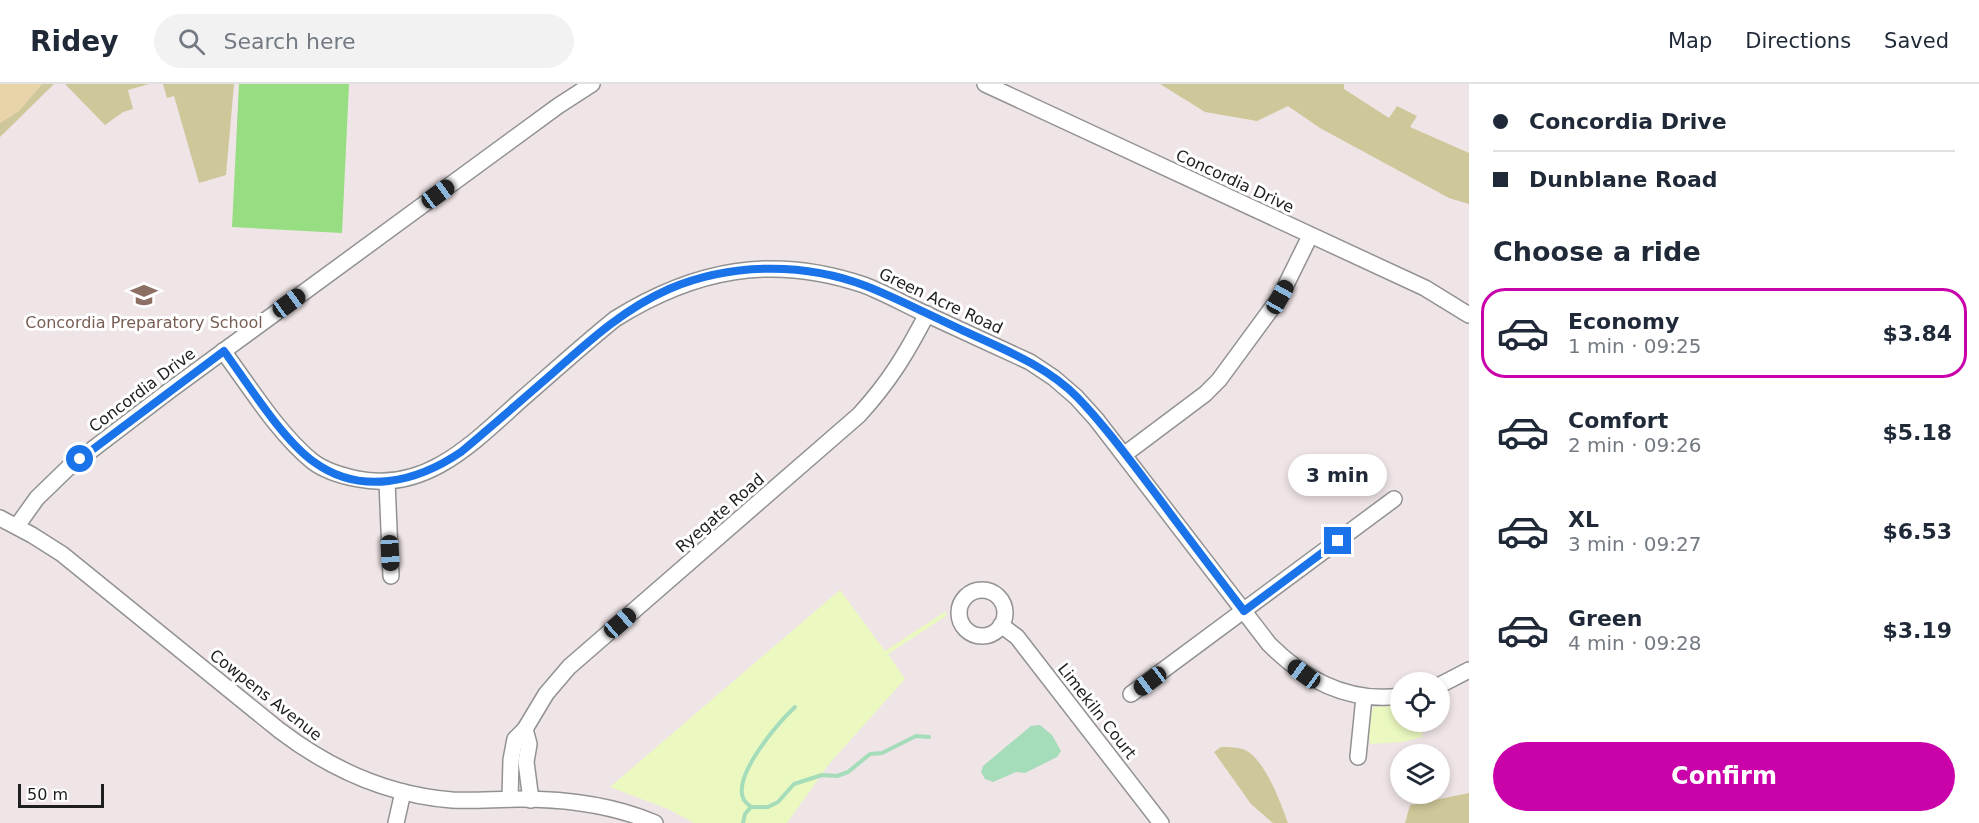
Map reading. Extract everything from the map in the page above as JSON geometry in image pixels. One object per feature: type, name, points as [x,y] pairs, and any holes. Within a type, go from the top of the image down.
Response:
[{"type":"street","name":"Concordia Drive","points":[[17,526],[38,498],[68,468],[558,106],[592,84]]},
{"type":"street","name":"Concordia Drive","points":[[985,84],[1425,288],[1469,315]]},
{"type":"street","points":[[1125,454],[1205,394],[1219,380],[1280,297],[1310,236]]},
{"type":"street","name":"Green Acre Road","points":[[224,351],[286,435],[314,462],[347,477],[387,482],[412,478],[443,465],[615,319],[670,289],[702,278],[767,268],[832,276],[865,286],[927,314],[1030,362],[1054,378],[1076,396],[1125,454],[1269,644],[1304,674],[1343,693],[1364,697],[1390,696]]},
{"type":"street","name":"Ryegate Road","points":[[510,799],[511,760],[516,739],[525,729],[546,694],[569,667],[859,415],[881,391],[901,363],[927,314]]},
{"type":"street","points":[[387,482],[391,576]]},
{"type":"street","points":[[1131,694],[1394,499]]},
{"type":"street","name":"Cowpens Avenue","points":[[0,518],[62,554],[297,744],[343,771],[403,792],[450,800],[563,801],[608,808],[655,823]]},
{"type":"street","name":"Limekiln Court","points":[[1001,626],[1017,637],[1161,823]]},
{"type":"street","points":[[1450,680],[1469,670]]},
{"type":"street","points":[[1358,757],[1364,697]]},
{"type":"street","points":[[525,729],[529,744],[526,762],[531,800]]},
{"type":"street","points":[[396,823],[403,792]]},
{"type":"shaded area","points":[[0,84],[42,84],[19,111],[0,123]]},
{"type":"shaded area","points":[[42,84],[54,84],[0,137],[0,123],[19,111]]},
{"type":"shaded area","points":[[65,84],[149,84],[128,90],[133,109],[123,112],[105,125]]},
{"type":"shaded area","points":[[163,84],[234,84],[226,175],[199,183],[174,96],[167,98]]},
{"type":"shaded area","points":[[1160,84],[1344,84],[1344,89],[1389,118],[1397,106],[1417,116],[1410,127],[1469,153],[1469,204],[1449,198],[1320,128],[1288,106],[1257,121],[1205,112]]},
{"type":"shaded area","points":[[840,590],[885,651],[946,611],[946,616],[888,654],[905,679],[829,764],[787,823],[694,823],[668,809],[610,787]]},
{"type":"shaded area","points":[[1390,706],[1390,732],[1422,732],[1423,737],[1402,742],[1370,744],[1367,718],[1374,707]]},
{"type":"shaded area","points":[[1040,725],[1052,735],[1061,751],[1057,757],[1025,773],[1016,772],[993,782],[985,779],[981,772],[983,766],[1031,726]]},
{"type":"shaded area","points":[[1221,747],[1245,750],[1252,755],[1266,772],[1288,823],[1273,823],[1251,804],[1214,752]]},
{"type":"shaded area","points":[[1469,793],[1469,823],[1405,823],[1410,805],[1450,804],[1450,797]]},
{"type":"green space","points":[[239,84],[349,84],[342,233],[232,227]]},
{"type":"waterway","points":[[751,807],[744,800],[742,790],[744,778],[768,737],[795,707]]},
{"type":"waterway","points":[[743,823],[745,814],[751,807],[768,807],[778,802],[794,784],[822,775],[837,776],[848,772],[870,754],[882,753],[916,736],[929,737]]},
{"type":"place","name":"Concordia Preparatory School","points":[[144,295]]},
{"type":"route","points":[[80,459],[224,351],[286,435],[314,462],[347,477],[369,481],[387,482],[412,478],[443,465],[461,452],[615,319],[642,303],[670,289],[702,278],[767,268],[832,276],[865,286],[1030,362],[1054,378],[1076,396],[1125,454],[1244,611],[1338,541]]}]
